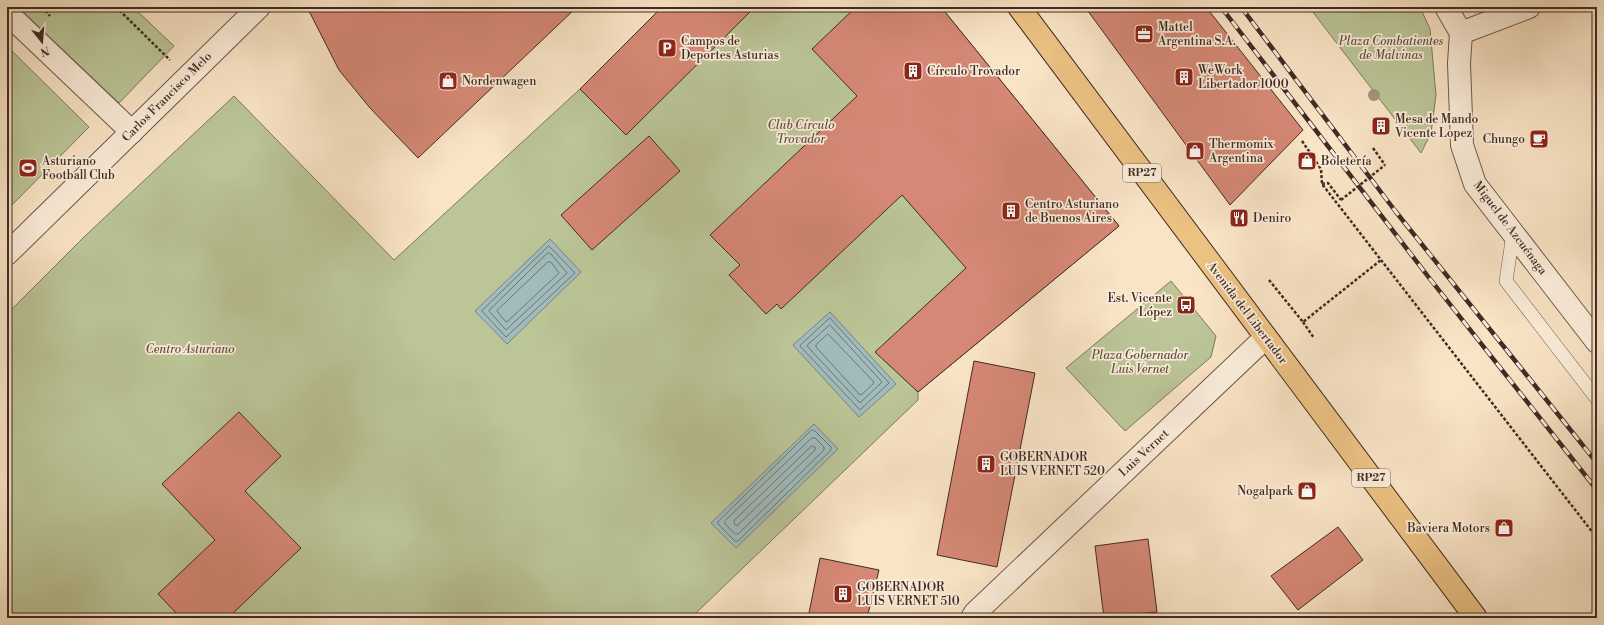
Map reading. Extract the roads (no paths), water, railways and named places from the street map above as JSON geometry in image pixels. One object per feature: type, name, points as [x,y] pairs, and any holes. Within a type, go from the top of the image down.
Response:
[{"type":"main road","name":"Avenida del Libertador","points":[[1019,7],[1476,618]]},
{"type":"street","name":"Carlos Francisco Melo","points":[[7,254],[259,7]]},
{"type":"street","points":[[1446,7],[1461,33],[1529,7]]},
{"type":"street","points":[[7,13],[132,132]]},
{"type":"street","name":"Miguel de Azcuénaga","points":[[1461,33],[1459,63],[1462,145],[1475,184],[1597,342]]},
{"type":"street","name":"Luis Vernet","points":[[972,618],[975,612],[1266,338]]},
{"type":"lane","points":[[1513,234],[1506,281],[1597,399]]},
{"type":"water","points":[[550,239],[581,272],[507,344],[475,311]]},
{"type":"water","points":[[830,312],[896,384],[859,417],[793,345]]},
{"type":"water","points":[[814,424],[838,449],[736,548],[711,523]]},
{"type":"railway","points":[[1221,7],[1430,279],[1597,490]]},
{"type":"railway","points":[[1241,7],[1396,212],[1597,463]]},
{"type":"place","name":"Mattel Argentina S.A.","points":[[1144,34]]},
{"type":"place","name":"Campos de Deportes Asturias","points":[[667,48]]},
{"type":"place","name":"Círculo Trovador","points":[[913,71]]},
{"type":"place","name":"WeWork Libertador 1000","points":[[1184,77]]},
{"type":"place","name":"Nordenwagen","points":[[448,81]]},
{"type":"place","name":"Mesa de Mando Vicente Lopez","points":[[1381,126]]},
{"type":"place","name":"Chungo","points":[[1539,139]]},
{"type":"place","name":"Thermomix Argentina","points":[[1195,151]]},
{"type":"place","name":"Boletería","points":[[1307,161]]},
{"type":"place","name":"Asturiano Football Club","points":[[28,168]]},
{"type":"place","name":"Centro Asturiano de Buenos Aires","points":[[1011,211]]},
{"type":"place","name":"Deniro","points":[[1239,218]]},
{"type":"place","name":"Est. Vicente López","points":[[1186,305]]},
{"type":"place","name":"GOBERNADOR LUIS VERNET 520","points":[[986,464]]},
{"type":"place","name":"Nogalpark","points":[[1307,491]]},
{"type":"place","name":"Baviera Motors","points":[[1504,528]]},
{"type":"place","name":"GOBERNADOR LUIS VERNET 510","points":[[843,594]]},
{"type":"park label","name":"Plaza Combatientes de Malvinas","points":[[1391,48]]},
{"type":"park label","name":"Club Círculo Trovador","points":[[801,132]]},
{"type":"park label","name":"Centro Asturiano","points":[[190,349]]},
{"type":"park label","name":"Plaza Gobernador Luis Vernet","points":[[1140,362]]}]
